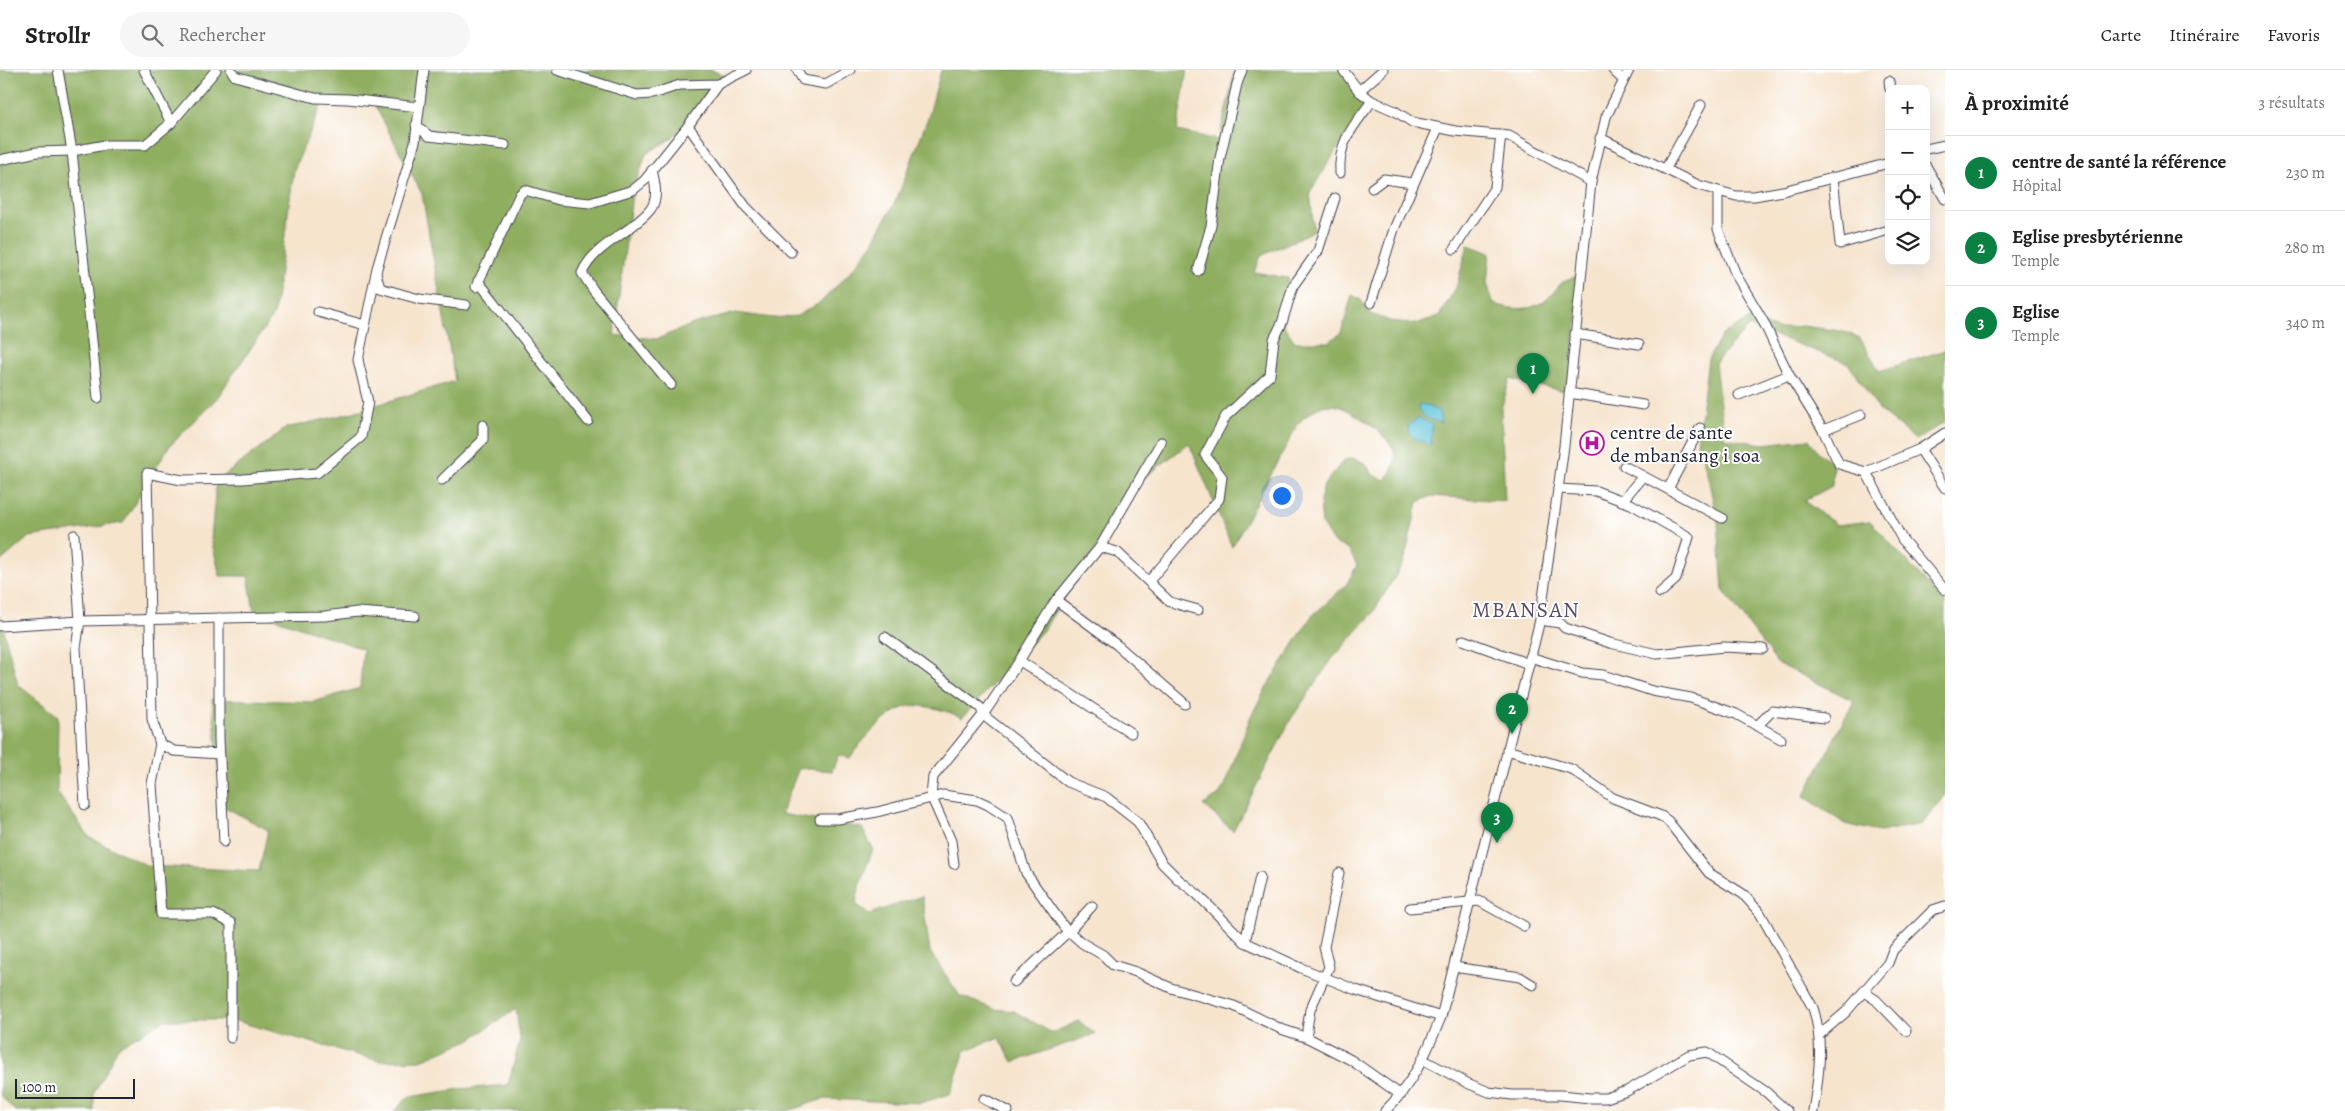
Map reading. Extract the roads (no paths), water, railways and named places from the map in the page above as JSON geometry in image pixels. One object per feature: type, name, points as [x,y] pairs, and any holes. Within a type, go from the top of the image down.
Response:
[{"type":"street","points":[[58,70],[72,151],[98,398]]},
{"type":"street","points":[[144,70],[172,122]]},
{"type":"street","points":[[0,160],[37,152],[72,151],[105,145],[145,145],[172,122],[216,70]]},
{"type":"street","points":[[232,70],[235,76],[315,98],[348,99],[418,107]]},
{"type":"street","points":[[230,1038],[231,923],[213,914],[161,914],[152,784],[160,744],[152,719],[148,473],[182,480],[208,480],[317,473],[361,437],[368,402],[358,360],[376,274],[415,142],[424,70]]},
{"type":"street","points":[[557,70],[637,95],[652,94],[680,85],[718,84],[746,70]]},
{"type":"street","points":[[797,70],[802,80],[826,84],[850,70]]},
{"type":"street","points":[[1198,271],[1211,226],[1220,158],[1242,70]]},
{"type":"street","points":[[1343,70],[1359,91],[1372,101],[1395,111],[1412,122],[1438,128],[1501,135],[1520,142],[1591,182]]},
{"type":"street","points":[[1359,91],[1383,70]]},
{"type":"street","points":[[1612,70],[1623,80]]},
{"type":"street","points":[[1385,1111],[1401,1095],[1424,1060],[1441,1017],[1540,620],[1558,489],[1591,182],[1606,116],[1629,70]]},
{"type":"street","points":[[588,421],[477,284],[520,194],[525,190],[559,200],[590,203],[633,190],[644,181],[688,126],[718,84]]},
{"type":"street","points":[[1340,173],[1339,156],[1342,148],[1350,131],[1372,101]]},
{"type":"street","points":[[1666,168],[1700,105]]},
{"type":"street","points":[[416,125],[429,136],[505,145]]},
{"type":"street","points":[[688,126],[746,207],[791,252]]},
{"type":"street","points":[[1371,303],[1394,229],[1412,183],[1438,128]]},
{"type":"street","points":[[1454,250],[1494,187],[1501,135]]},
{"type":"street","points":[[1600,138],[1698,185],[1736,196],[1754,196],[1783,191],[1885,164]]},
{"type":"street","points":[[1930,149],[1945,146]]},
{"type":"street","points":[[652,170],[656,187],[651,209],[588,260],[582,273],[594,291],[671,385]]},
{"type":"street","points":[[1930,173],[1945,199]]},
{"type":"street","points":[[1833,177],[1840,244],[1885,231]]},
{"type":"street","points":[[1372,188],[1384,179],[1412,183]]},
{"type":"street","points":[[1718,192],[1718,229],[1736,275],[1762,319],[1789,375],[1823,430],[1839,464],[1866,472],[1920,449],[1945,433]]},
{"type":"street","points":[[1149,581],[1219,499],[1222,477],[1205,455],[1226,416],[1270,375],[1274,339],[1282,323],[1292,286],[1318,251],[1335,198]]},
{"type":"street","points":[[376,274],[380,288],[419,299],[466,305]]},
{"type":"street","points":[[318,312],[365,325]]},
{"type":"street","points":[[1575,334],[1638,344]]},
{"type":"street","points":[[1739,395],[1789,375]]},
{"type":"street","points":[[1569,394],[1643,405]]},
{"type":"street","points":[[1823,430],[1862,415]]},
{"type":"street","points":[[442,480],[483,440],[483,425]]},
{"type":"street","points":[[1668,489],[1700,428]]},
{"type":"street","points":[[954,864],[950,841],[931,796],[933,777],[983,715],[1020,661],[1056,600],[1100,546],[1161,442]]},
{"type":"street","points":[[1920,449],[1945,488]]},
{"type":"street","points":[[1624,466],[1722,518]]},
{"type":"street","points":[[1866,472],[1902,539],[1945,590]]},
{"type":"street","points":[[1622,501],[1643,476]]},
{"type":"street","points":[[1558,489],[1596,491],[1622,501],[1689,537],[1676,579],[1660,593]]},
{"type":"street","points":[[74,536],[80,621],[76,648],[85,805]]},
{"type":"street","points":[[1100,546],[1117,552],[1170,602],[1198,610]]},
{"type":"street","points":[[1056,600],[1117,645],[1185,704]]},
{"type":"street","points":[[0,626],[80,621],[325,616],[357,612],[414,616]]},
{"type":"street","points":[[219,618],[219,754],[224,842]]},
{"type":"street","points":[[1540,620],[1560,623],[1565,628],[1610,643],[1657,654],[1724,647],[1763,649]]},
{"type":"street","points":[[884,637],[981,708],[983,715],[1068,782],[1106,797],[1138,822],[1162,863],[1178,880],[1197,894],[1245,942],[1301,968],[1326,976],[1356,990],[1441,1017]]},
{"type":"street","points":[[1463,640],[1530,661],[1582,673],[1603,675],[1652,691],[1691,698],[1736,714],[1781,739]]},
{"type":"street","points":[[1020,661],[1131,733]]},
{"type":"street","points":[[1756,726],[1772,711],[1824,718]]},
{"type":"street","points":[[160,744],[174,751],[219,754]]},
{"type":"street","points":[[1507,750],[1571,769],[1613,798],[1661,816],[1668,821],[1709,873],[1743,894],[1760,913],[1813,1008],[1820,1034],[1821,1050],[1813,1111]]},
{"type":"street","points":[[820,819],[838,819],[904,807],[931,796],[944,795],[977,800],[1002,812],[1008,818],[1026,873],[1069,932],[1082,943],[1103,955],[1113,965],[1136,972],[1171,988],[1234,1006],[1281,1029],[1308,1038],[1351,1060],[1401,1095]]},
{"type":"street","points":[[1308,1038],[1307,1029],[1310,1010],[1329,967],[1324,947],[1339,874]]},
{"type":"street","points":[[1245,942],[1260,877]]},
{"type":"street","points":[[1410,908],[1479,901],[1524,926]]},
{"type":"street","points":[[1014,982],[1069,932],[1092,906]]},
{"type":"street","points":[[1820,1034],[1846,1012],[1864,992],[1888,963],[1893,950],[1933,910],[1945,906]]},
{"type":"street","points":[[1454,967],[1520,977],[1533,984]]},
{"type":"street","points":[[1864,992],[1876,1000],[1906,1031]]},
{"type":"street","points":[[1424,1060],[1466,1083],[1489,1092],[1512,1096],[1561,1095],[1606,1098],[1627,1091],[1689,1055],[1707,1052],[1766,1092],[1787,1111]]},
{"type":"street","points":[[984,1100],[1008,1111]]},
{"type":"water","points":[[1422,404],[1439,411],[1441,423],[1429,419],[1420,412],[1418,405]]},
{"type":"water","points":[[1418,418],[1432,424],[1431,445],[1415,439],[1408,432],[1409,425]]},
{"type":"place","name":"centre de santé la référence","points":[[1533,394]]},
{"type":"place","name":"centre de sante de mbansang i soa","points":[[1592,443]]},
{"type":"place","name":"Eglise presbytérienne","points":[[1512,734]]},
{"type":"place","name":"Eglise","points":[[1497,843]]},
{"type":"district","name":"MBANSAN","points":[[1526,610]]}]
